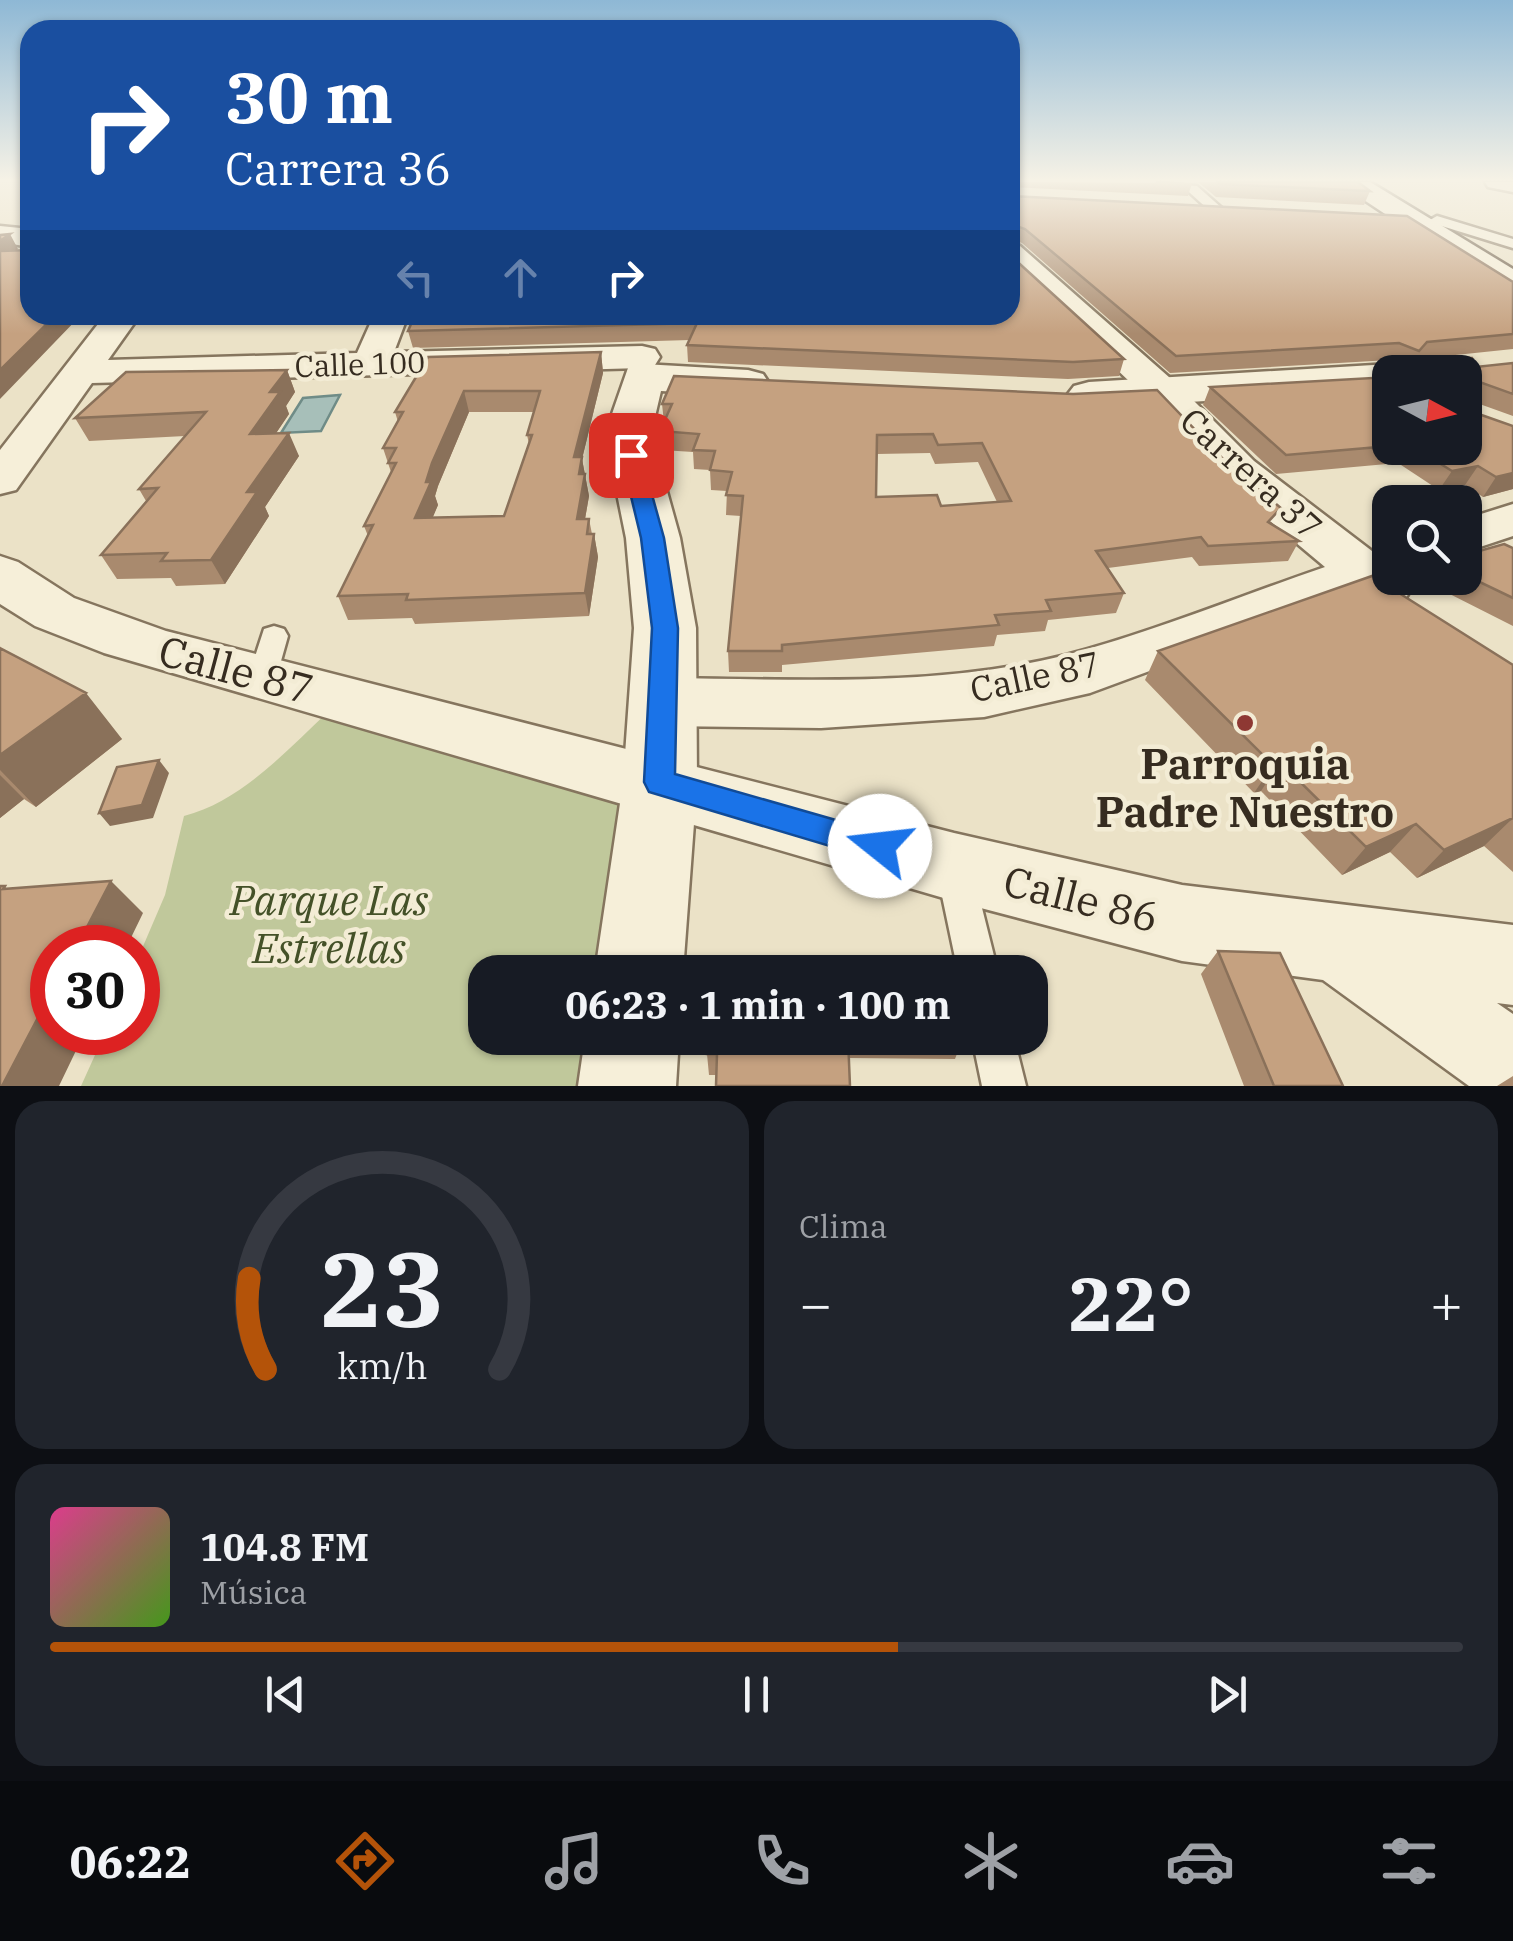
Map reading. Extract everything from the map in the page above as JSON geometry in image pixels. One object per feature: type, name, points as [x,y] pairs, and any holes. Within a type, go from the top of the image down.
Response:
[{"type":"street","points":[[1441,233],[1513,284]]},
{"type":"street","points":[[1448,233],[1513,266]]},
{"type":"street","name":"Carrera 37","points":[[1020,262],[1164,393],[1238,470],[1372,565]]},
{"type":"street","points":[[0,480],[115,325]]},
{"type":"street","points":[[369,370],[386,325]]},
{"type":"street","points":[[641,354],[628,434],[652,538],[665,628],[660,782],[641,955]]},
{"type":"street","name":"Calle 100","points":[[78,372],[369,370],[641,354],[794,386]]},
{"type":"street","points":[[1048,396],[1164,393],[1372,378]]},
{"type":"street","points":[[1482,530],[1513,519]]},
{"type":"street","name":"Calle 87","points":[[664,702],[821,704],[984,693],[1069,676],[1372,569]]},
{"type":"street","name":"Calle 87","points":[[0,574],[31,598],[100,631],[268,657],[660,782]]},
{"type":"street","name":"Carrera 37","points":[[1404,595],[1423,613]]},
{"type":"street","name":"Calle 86","points":[[660,782],[954,868],[1182,923],[1513,965]]},
{"type":"street","points":[[1340,944],[1513,1065]]},
{"type":"street","points":[[627,1086],[630,1055]]},
{"type":"lane","points":[[1472,233],[1513,244]]},
{"type":"lane","points":[[954,868],[974,955]]},
{"type":"lane","points":[[996,1055],[1004,1086]]},
{"type":"green space","name":"Parque Las Estrellas","points":[[329,711],[628,796],[608,955],[468,955],[468,1055],[596,1055],[592,1086],[81,1086],[95,1055],[160,1055],[160,925],[152,925],[165,895],[184,816],[225,799],[280,758]]},
{"type":"water","points":[[340,395],[321,431],[281,433],[303,398]]},
{"type":"building","points":[[1029,233],[1434,233],[1513,282],[1513,334],[1427,342],[1419,351],[1399,343],[1176,356]]},
{"type":"building","points":[[20,250],[20,325],[46,325],[0,370],[0,251]]},
{"type":"building","points":[[1020,264],[1124,359],[1073,362],[687,345],[696,325],[1020,325]]},
{"type":"building","points":[[411,325],[625,325],[408,331]]},
{"type":"building","points":[[601,352],[574,457],[582,457],[579,474],[585,474],[577,519],[589,519],[587,534],[594,534],[585,593],[406,600],[408,594],[338,596],[373,525],[364,526],[396,463],[388,463],[396,448],[383,448],[403,412],[395,412],[428,357]],"holes":[[[464,391],[540,391],[527,435],[532,435],[504,516],[415,518],[431,482],[426,482],[432,463]]]},
{"type":"building","points":[[1513,363],[1513,394],[1482,383],[1482,366]]},
{"type":"building","points":[[287,370],[270,392],[280,392],[250,434],[289,433],[247,492],[257,492],[211,560],[161,561],[167,553],[101,555],[158,488],[139,489],[206,412],[75,418],[126,372]]},
{"type":"building","points":[[674,376],[1073,394],[1157,390],[1228,464],[1281,508],[1268,522],[1299,541],[1208,546],[1201,537],[1096,551],[1124,593],[1046,600],[1051,611],[995,615],[999,625],[782,645],[782,651],[728,651],[743,496],[726,495],[732,472],[710,470],[715,451],[693,450],[699,434],[660,431],[672,404],[662,404]],"holes":[[[933,434],[938,445],[982,443],[1011,501],[941,506],[937,495],[876,497],[877,435]]]},
{"type":"building","points":[[1372,378],[1372,448],[1286,455],[1210,387]]},
{"type":"building","points":[[1482,415],[1513,426],[1513,473],[1496,477],[1478,466],[1452,471],[1442,465],[1482,465]]},
{"type":"building","points":[[1504,544],[1513,548],[1513,598],[1482,583],[1482,550]]},
{"type":"building","points":[[1372,576],[1372,595],[1402,595],[1513,665],[1513,818],[1444,850],[1416,824],[1366,847],[1280,762],[1273,765],[1158,651]]},
{"type":"building","points":[[0,648],[86,693],[0,755]]},
{"type":"building","points":[[159,760],[142,805],[99,813],[117,767]]},
{"type":"building","points":[[111,881],[88,925],[30,925],[30,1033],[0,1086],[0,886],[5,886],[3,889]]},
{"type":"building","points":[[1218,951],[1280,953],[1343,1086],[1274,1086]]},
{"type":"building","points":[[717,1055],[849,1055],[850,1086],[716,1086]]},
{"type":"place","name":"Parroquia Padre Nuestro","points":[[1245,723]]},
{"type":"route","points":[[631,455],[652,538],[665,628],[660,782],[880,846]]}]
